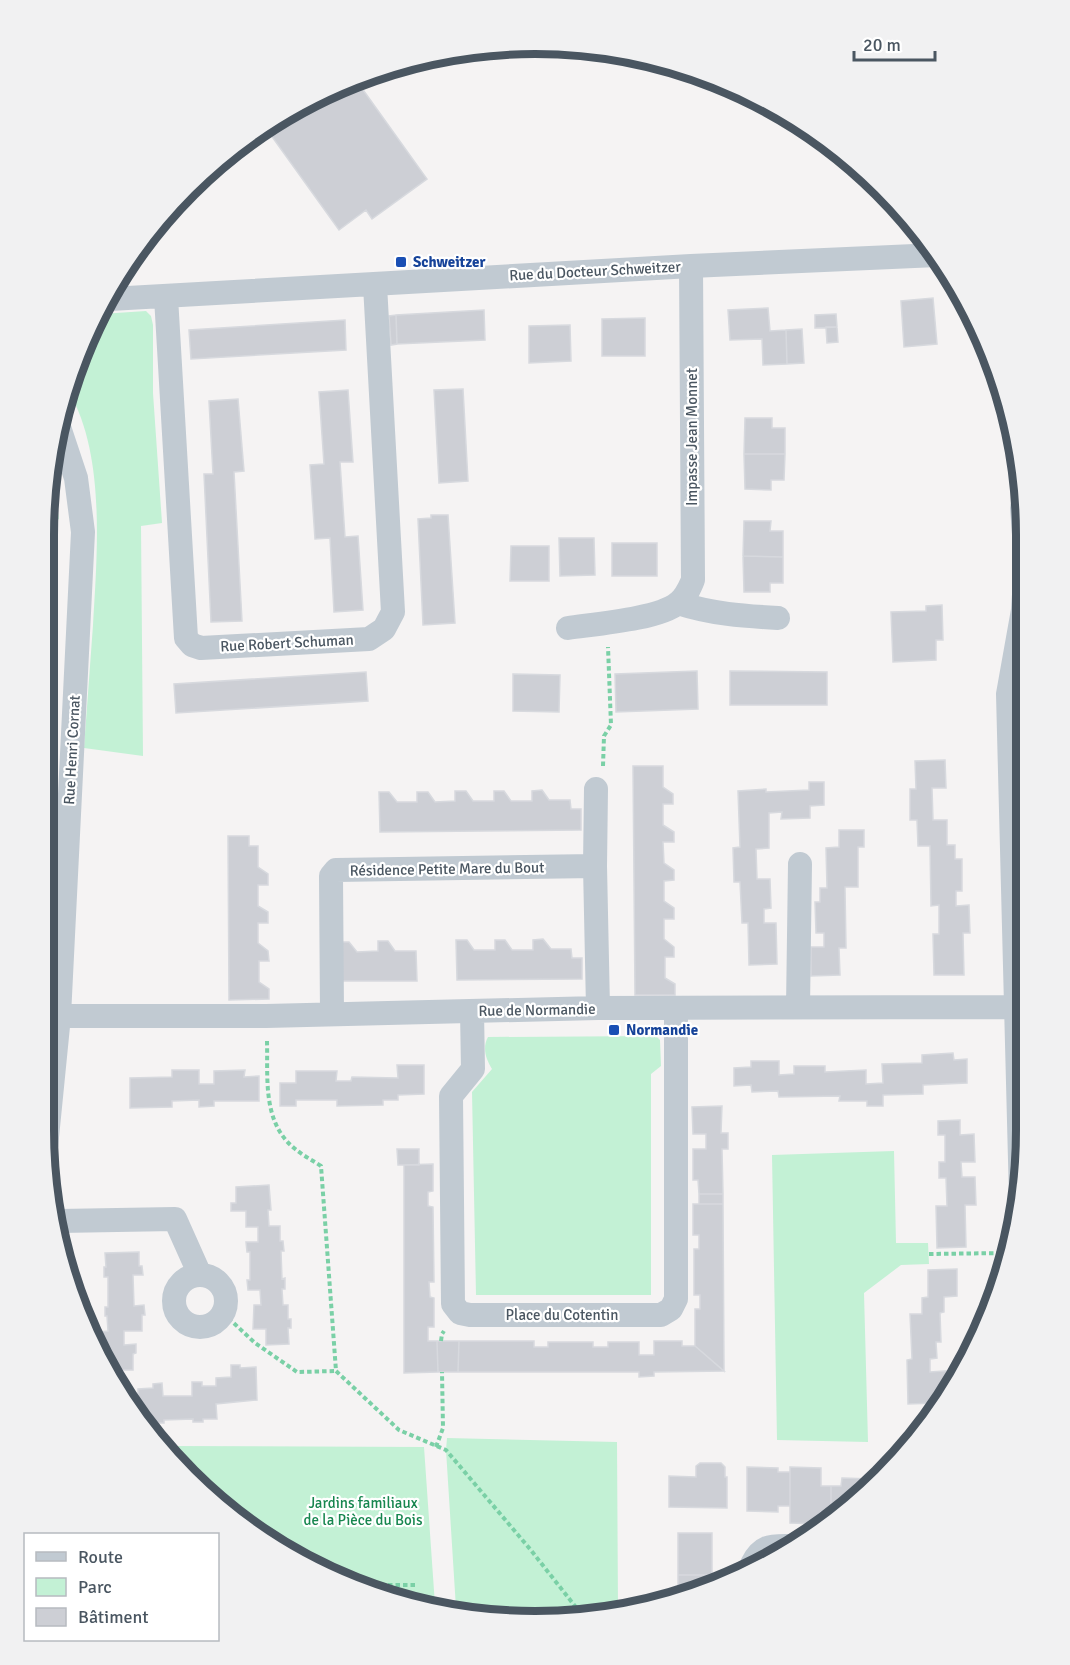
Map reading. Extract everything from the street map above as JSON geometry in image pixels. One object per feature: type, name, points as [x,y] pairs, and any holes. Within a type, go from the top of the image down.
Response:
[{"type":"street","name":"Rue du Docteur Schweitzer","points":[[116,299],[691,266],[926,255]]},
{"type":"street","name":"Impasse Jean Monnet","points":[[678,603],[687,593],[693,580],[691,266]]},
{"type":"street","name":"Rue Robert Schuman","points":[[166,297],[186,638],[192,645],[201,648],[369,639],[384,629],[393,612],[375,285]]},
{"type":"street","name":"Rue Henri Cornat","points":[[54,1066],[59,1016],[83,532],[76,478],[63,440]]},
{"type":"street","points":[[568,628],[652,614],[669,609],[678,603],[701,611],[724,615],[778,618]]},
{"type":"street","points":[[1016,649],[1008,694],[1016,1026]]},
{"type":"street","points":[[596,789],[598,1008]]},
{"type":"street","points":[[798,1007],[800,864]]},
{"type":"street","name":"Résidence Petite Mare du Bout","points":[[332,1014],[331,876],[336,870],[595,866]]},
{"type":"street","name":"Rue de Normandie","points":[[59,1016],[266,1016],[598,1008],[1015,1007]]},
{"type":"street","name":"Place du Cotentin","points":[[472,1011],[473,1069],[451,1096],[453,1304],[460,1313],[470,1315],[661,1315],[672,1309],[676,1299],[676,1008]]},
{"type":"street","points":[[63,1221],[176,1219],[200,1275]]},
{"type":"street","points":[[200,1275],[208,1276],[222,1287],[226,1304],[224,1313],[218,1320],[202,1328],[186,1324],[180,1318],[173,1303],[174,1294],[184,1280],[200,1275]]},
{"type":"street","points":[[755,1558],[768,1546],[778,1546]]},
{"type":"path","points":[[596,789],[603,776],[604,736],[611,725],[607,622]]},
{"type":"path","points":[[266,1016],[268,1094],[272,1116],[282,1136],[294,1148],[321,1166],[336,1371],[399,1430],[446,1450],[577,1609]]},
{"type":"path","points":[[929,1254],[1000,1253]]},
{"type":"path","points":[[224,1313],[255,1342],[297,1372],[336,1371]]},
{"type":"path","points":[[436,1447],[443,1428],[442,1372]]},
{"type":"path","points":[[381,1585],[417,1586]]},
{"type":"green space","points":[[146,311],[151,316],[153,325],[153,393],[162,523],[141,526],[143,756],[84,748],[97,537],[94,475],[89,445],[81,417],[73,401],[91,351],[108,314]]},
{"type":"green space","points":[[56,498],[59,519],[54,521]]},
{"type":"green space","points":[[656,1036],[660,1040],[661,1066],[651,1074],[651,1295],[476,1295],[472,1092],[492,1069],[485,1045],[488,1037]]},
{"type":"green space","points":[[894,1151],[896,1243],[928,1243],[929,1264],[901,1265],[864,1293],[868,1442],[777,1440],[772,1155]]},
{"type":"green space","points":[[447,1438],[617,1442],[618,1604],[535,1611],[456,1604]]},
{"type":"green space","name":"Jardins familiaux de la Pièce du Bois","points":[[172,1446],[424,1447],[435,1601],[411,1595],[351,1574],[294,1547],[242,1512],[218,1492]]},
{"type":"building","points":[[361,87],[427,179],[372,219],[366,210],[339,230],[270,134],[322,104]]},
{"type":"building","points":[[933,298],[937,344],[904,347],[901,301]]},
{"type":"building","points":[[768,308],[770,331],[786,330],[787,364],[763,365],[762,339],[730,340],[728,310]]},
{"type":"building","points":[[484,310],[485,340],[397,344],[396,315]]},
{"type":"building","points":[[836,314],[837,327],[815,328],[815,315]]},
{"type":"building","points":[[396,315],[397,344],[391,345],[389,316]]},
{"type":"building","points":[[645,318],[645,356],[602,356],[602,319]]},
{"type":"building","points":[[345,320],[346,350],[191,359],[189,330]]},
{"type":"building","points":[[570,325],[571,361],[529,363],[529,326]]},
{"type":"building","points":[[826,327],[837,327],[838,342],[827,343]]},
{"type":"building","points":[[802,329],[804,363],[787,364],[786,330]]},
{"type":"building","points":[[463,389],[468,481],[439,483],[434,390]]},
{"type":"building","points":[[348,390],[353,462],[340,462],[345,537],[358,536],[363,610],[334,612],[330,538],[315,539],[310,465],[324,464],[319,392]]},
{"type":"building","points":[[238,399],[244,471],[234,472],[242,621],[211,622],[204,474],[213,474],[209,401]]},
{"type":"building","points":[[745,418],[772,418],[772,428],[785,428],[785,454],[744,454]]},
{"type":"building","points":[[744,454],[785,454],[784,480],[771,480],[771,490],[745,489]]},
{"type":"building","points":[[431,515],[448,515],[455,623],[423,625],[418,519],[431,518]]},
{"type":"building","points":[[744,521],[771,521],[770,531],[783,531],[783,557],[743,556]]},
{"type":"building","points":[[559,538],[594,538],[595,575],[560,576]]},
{"type":"building","points":[[612,543],[657,543],[657,576],[612,576]]},
{"type":"building","points":[[511,546],[549,546],[549,581],[510,581]]},
{"type":"building","points":[[743,556],[783,557],[783,583],[770,583],[770,592],[744,592]]},
{"type":"building","points":[[942,605],[943,640],[936,640],[936,660],[893,662],[891,612],[926,611],[926,606]]},
{"type":"building","points":[[697,671],[698,709],[616,712],[615,674]]},
{"type":"building","points":[[730,671],[827,672],[827,705],[730,705]]},
{"type":"building","points":[[366,672],[368,701],[176,713],[174,684]]},
{"type":"building","points":[[513,674],[560,675],[559,712],[513,711]]},
{"type":"building","points":[[945,760],[946,788],[932,788],[933,820],[947,820],[947,845],[955,845],[955,859],[962,859],[962,891],[956,891],[956,906],[969,905],[970,933],[963,933],[964,975],[934,975],[933,934],[939,934],[939,905],[931,906],[930,846],[918,846],[917,820],[910,820],[910,789],[916,789],[915,761]]},
{"type":"building","points":[[633,766],[663,766],[663,787],[673,794],[673,804],[663,804],[663,825],[674,832],[674,842],[663,842],[664,863],[674,870],[674,880],[664,881],[664,901],[674,908],[674,919],[664,919],[664,939],[674,947],[674,957],[665,957],[665,978],[675,984],[675,995],[635,995]]},
{"type":"building","points":[[809,782],[824,782],[824,805],[810,806],[810,818],[781,819],[782,812],[769,813],[769,848],[756,849],[757,879],[770,879],[771,908],[764,909],[764,923],[776,923],[777,964],[749,965],[748,923],[742,923],[740,882],[734,882],[733,848],[740,847],[738,791],[809,790]]},
{"type":"building","points":[[542,790],[549,800],[570,800],[571,809],[581,809],[581,830],[380,832],[379,792],[389,792],[397,802],[417,802],[417,792],[428,792],[435,802],[455,801],[455,791],[466,791],[473,801],[494,801],[494,791],[504,791],[511,801],[532,801],[532,791]]},
{"type":"building","points":[[839,830],[864,830],[864,847],[858,847],[858,887],[845,887],[846,948],[839,948],[840,975],[811,976],[811,947],[824,947],[824,933],[816,933],[815,902],[820,902],[820,888],[827,888],[826,848],[839,847]]},
{"type":"building","points":[[228,836],[249,836],[249,846],[258,846],[258,867],[268,874],[268,885],[258,885],[258,906],[268,912],[268,923],[258,923],[258,943],[268,951],[269,961],[259,961],[259,982],[269,989],[269,999],[229,1000]]},
{"type":"building","points":[[543,939],[551,949],[571,949],[572,958],[582,958],[582,979],[457,980],[456,940],[467,940],[474,950],[495,950],[495,940],[505,940],[512,950],[533,950],[533,940]]},
{"type":"building","points":[[378,941],[388,941],[395,951],[416,951],[417,981],[340,981],[340,942],[349,942],[357,952],[378,951]]},
{"type":"building","points":[[953,1053],[954,1060],[967,1059],[967,1083],[923,1085],[923,1094],[883,1095],[883,1106],[867,1106],[867,1101],[839,1101],[840,1096],[779,1097],[778,1091],[752,1092],[751,1085],[734,1086],[734,1068],[751,1067],[751,1061],[779,1061],[779,1075],[794,1074],[794,1066],[825,1066],[825,1072],[866,1070],[866,1084],[883,1083],[882,1064],[922,1063],[922,1055]]},
{"type":"building","points":[[397,1065],[424,1065],[424,1094],[398,1095],[398,1100],[383,1100],[383,1105],[337,1106],[337,1100],[296,1100],[296,1106],[280,1106],[280,1083],[296,1083],[296,1071],[337,1071],[336,1081],[351,1081],[352,1077],[398,1078]]},
{"type":"building","points":[[172,1070],[199,1070],[199,1084],[214,1084],[214,1071],[245,1070],[244,1077],[259,1076],[259,1101],[214,1101],[214,1106],[199,1107],[199,1100],[172,1101],[172,1107],[130,1108],[130,1078],[172,1077]]},
{"type":"building","points":[[722,1106],[721,1133],[728,1133],[728,1149],[722,1149],[723,1194],[699,1194],[698,1180],[693,1180],[693,1149],[706,1149],[706,1134],[693,1134],[692,1107]]},
{"type":"building","points":[[960,1120],[960,1135],[974,1134],[975,1162],[961,1162],[962,1177],[975,1177],[976,1205],[965,1205],[966,1247],[937,1248],[936,1206],[947,1206],[946,1178],[939,1178],[939,1162],[945,1162],[945,1135],[938,1135],[938,1121]]},
{"type":"building","points":[[397,1149],[419,1149],[419,1165],[398,1165]]},
{"type":"building","points":[[433,1164],[433,1191],[428,1192],[428,1206],[433,1207],[434,1282],[429,1282],[430,1297],[434,1298],[434,1327],[428,1327],[428,1341],[437,1341],[438,1372],[404,1373],[404,1165]]},
{"type":"building","points":[[269,1185],[271,1210],[268,1210],[269,1226],[280,1226],[280,1241],[283,1241],[282,1279],[285,1278],[285,1289],[282,1289],[283,1305],[288,1305],[288,1319],[291,1319],[291,1328],[288,1328],[289,1344],[266,1345],[266,1329],[253,1329],[254,1305],[261,1305],[260,1290],[248,1290],[250,1252],[247,1252],[246,1242],[258,1242],[258,1227],[246,1227],[246,1211],[231,1211],[231,1203],[236,1203],[236,1187]]},
{"type":"building","points":[[699,1194],[723,1194],[723,1204],[699,1204]]},
{"type":"building","points":[[693,1204],[723,1204],[724,1371],[695,1346],[695,1309],[700,1309],[700,1295],[694,1295],[694,1249],[699,1249],[699,1235],[693,1235]]},
{"type":"building","points":[[139,1252],[139,1266],[142,1266],[143,1275],[133,1275],[134,1306],[144,1305],[142,1331],[124,1331],[124,1345],[136,1344],[136,1353],[133,1354],[133,1370],[118,1370],[100,1334],[100,1332],[108,1331],[107,1316],[105,1316],[105,1307],[108,1307],[108,1277],[104,1277],[105,1253]]},
{"type":"building","points":[[957,1269],[957,1296],[944,1297],[944,1312],[940,1313],[941,1342],[936,1342],[937,1358],[930,1359],[930,1372],[952,1370],[931,1403],[908,1404],[907,1360],[912,1359],[910,1314],[922,1314],[922,1298],[928,1297],[928,1270]]},
{"type":"building","points":[[437,1341],[459,1341],[458,1372],[438,1372]]},
{"type":"building","points":[[459,1341],[534,1341],[534,1347],[548,1347],[548,1342],[593,1342],[593,1347],[608,1347],[608,1342],[639,1342],[639,1355],[654,1355],[654,1341],[682,1341],[682,1346],[695,1346],[724,1371],[654,1372],[654,1376],[639,1377],[639,1372],[458,1372]]},
{"type":"building","points":[[231,1365],[240,1365],[240,1368],[256,1367],[257,1400],[216,1404],[217,1419],[203,1419],[203,1422],[193,1422],[193,1419],[164,1420],[164,1423],[155,1423],[138,1401],[138,1389],[153,1388],[153,1384],[162,1383],[163,1396],[192,1396],[192,1382],[202,1382],[202,1386],[216,1386],[216,1378],[231,1377]]},
{"type":"building","points":[[700,1463],[721,1463],[725,1467],[727,1508],[669,1507],[669,1476],[696,1477],[696,1466]]},
{"type":"building","points":[[747,1467],[778,1468],[778,1472],[790,1472],[790,1506],[778,1506],[778,1512],[747,1511]]},
{"type":"building","points":[[790,1467],[821,1468],[821,1486],[831,1486],[831,1510],[827,1513],[821,1512],[821,1517],[811,1524],[790,1523]]},
{"type":"building","points":[[842,1478],[866,1479],[831,1510],[831,1486],[841,1486]]},
{"type":"building","points":[[678,1533],[712,1533],[712,1575],[678,1575]]},
{"type":"building","points":[[678,1575],[712,1575],[712,1577],[678,1589]]},
{"type":"place","name":"Schweitzer","points":[[401,262]]},
{"type":"place","name":"Normandie","points":[[614,1030]]}]
